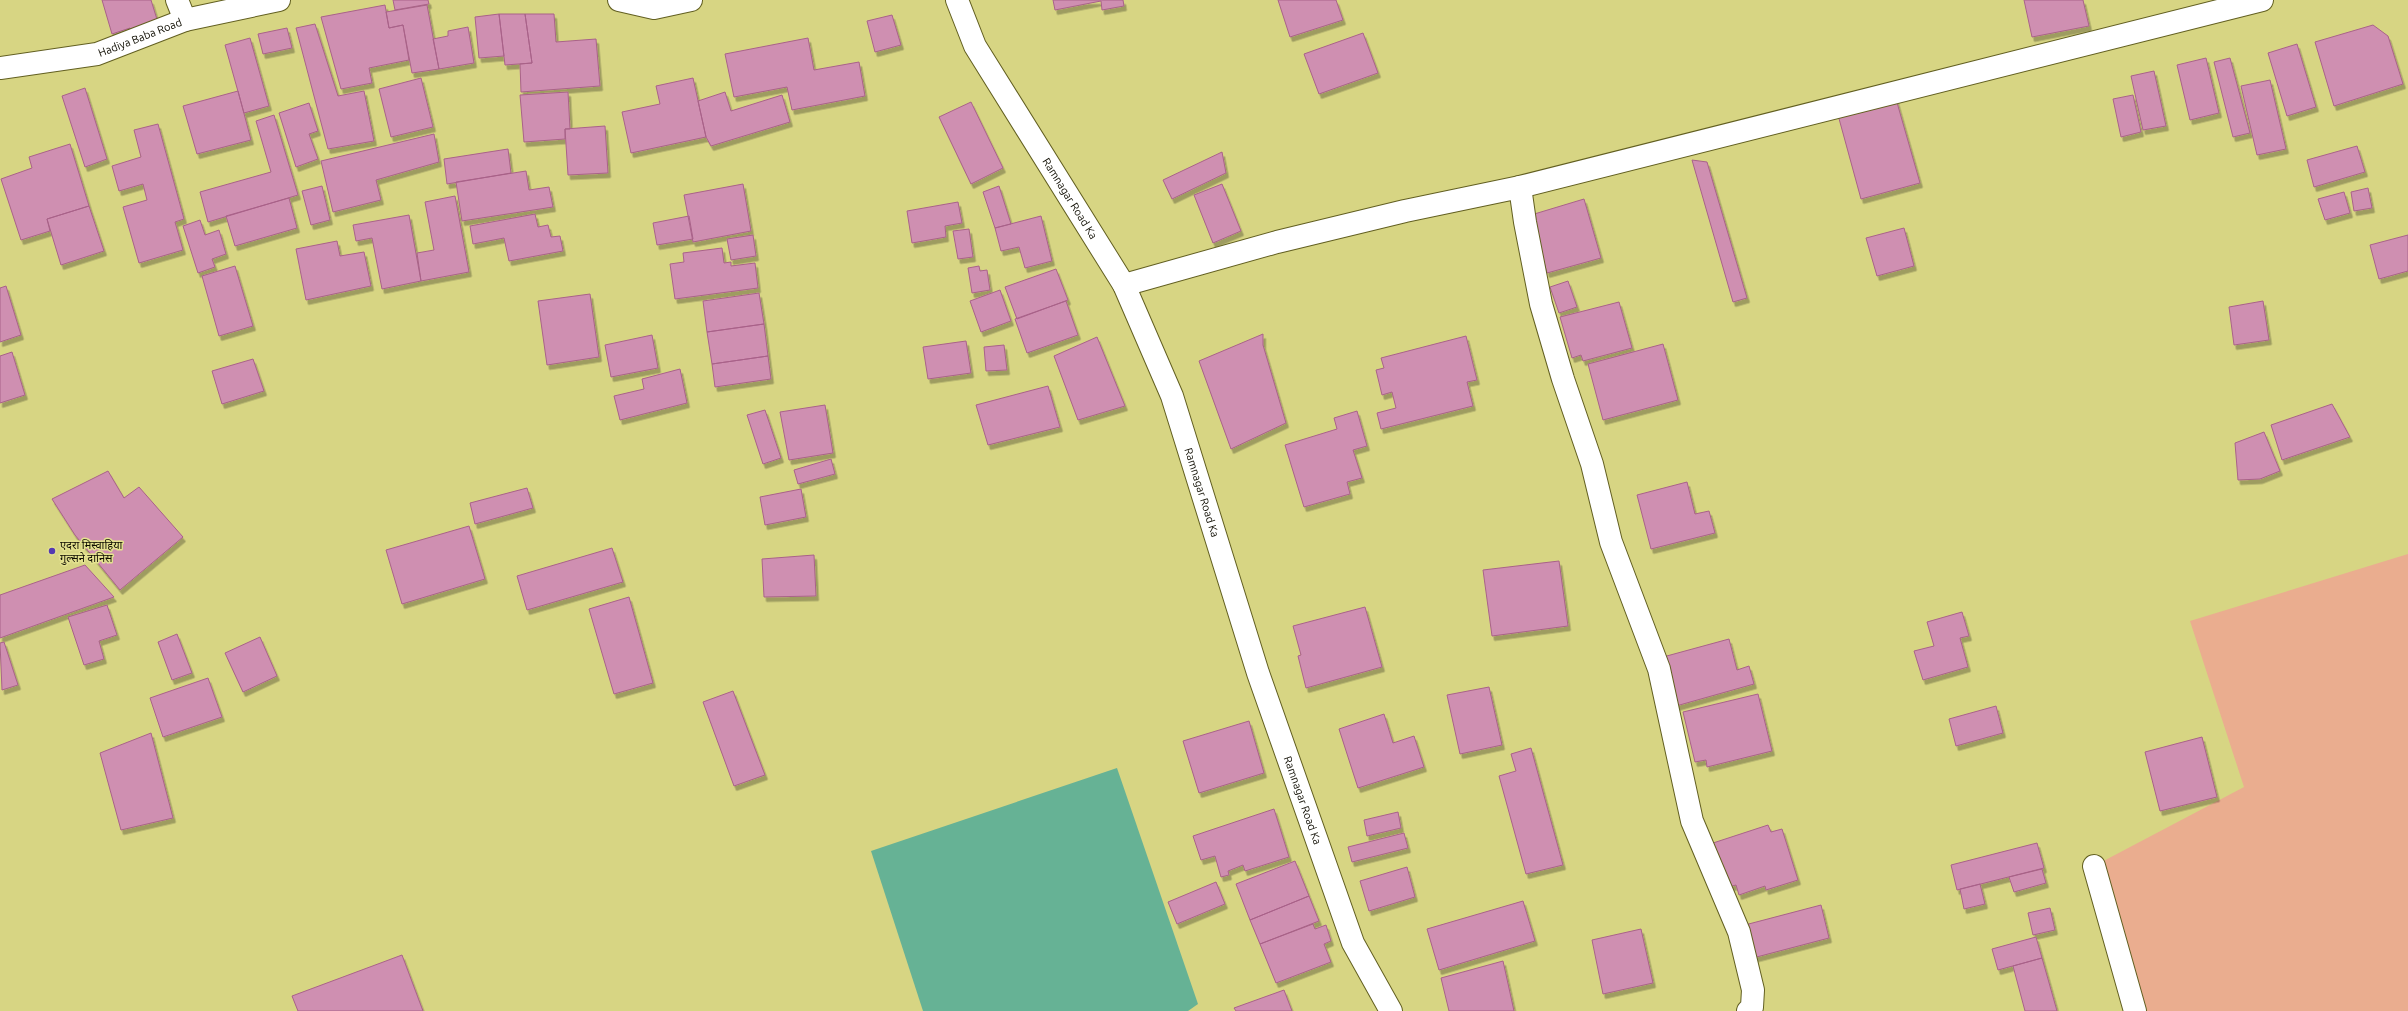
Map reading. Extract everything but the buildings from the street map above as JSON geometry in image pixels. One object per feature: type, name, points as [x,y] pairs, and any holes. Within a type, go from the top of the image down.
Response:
[{"type":"street","points":[[176,0],[185,20]]},
{"type":"street","name":"Hadiya Baba Road","points":[[0,68],[97,54],[185,20],[279,0]]},
{"type":"street","points":[[619,0],[654,8],[691,0]]},
{"type":"street","name":"Ramnagar Road Ka","points":[[957,0],[975,46],[1124,285],[1172,396],[1258,673],[1353,943],[1391,1011]]},
{"type":"street","points":[[1124,285],[1277,242],[1404,211],[1520,187],[2262,0]]},
{"type":"street","points":[[1520,187],[1524,222],[1541,304],[1563,379],[1592,464],[1612,542],[1659,669],[1692,821],[1739,932],[1753,990],[1752,1007],[1748,1011]]},
{"type":"street","points":[[2094,866],[2135,1011]]},
{"type":"shaded area","points":[[2408,554],[2408,1011],[2146,1011],[2094,866],[2244,787],[2190,621]]},
{"type":"shaded area","points":[[1117,768],[1198,1004],[1188,1011],[923,1011],[871,851]]},
{"type":"place","name":"एदरा मिस्वाहिया गुल्सने दानिस","points":[[52,551]]}]
